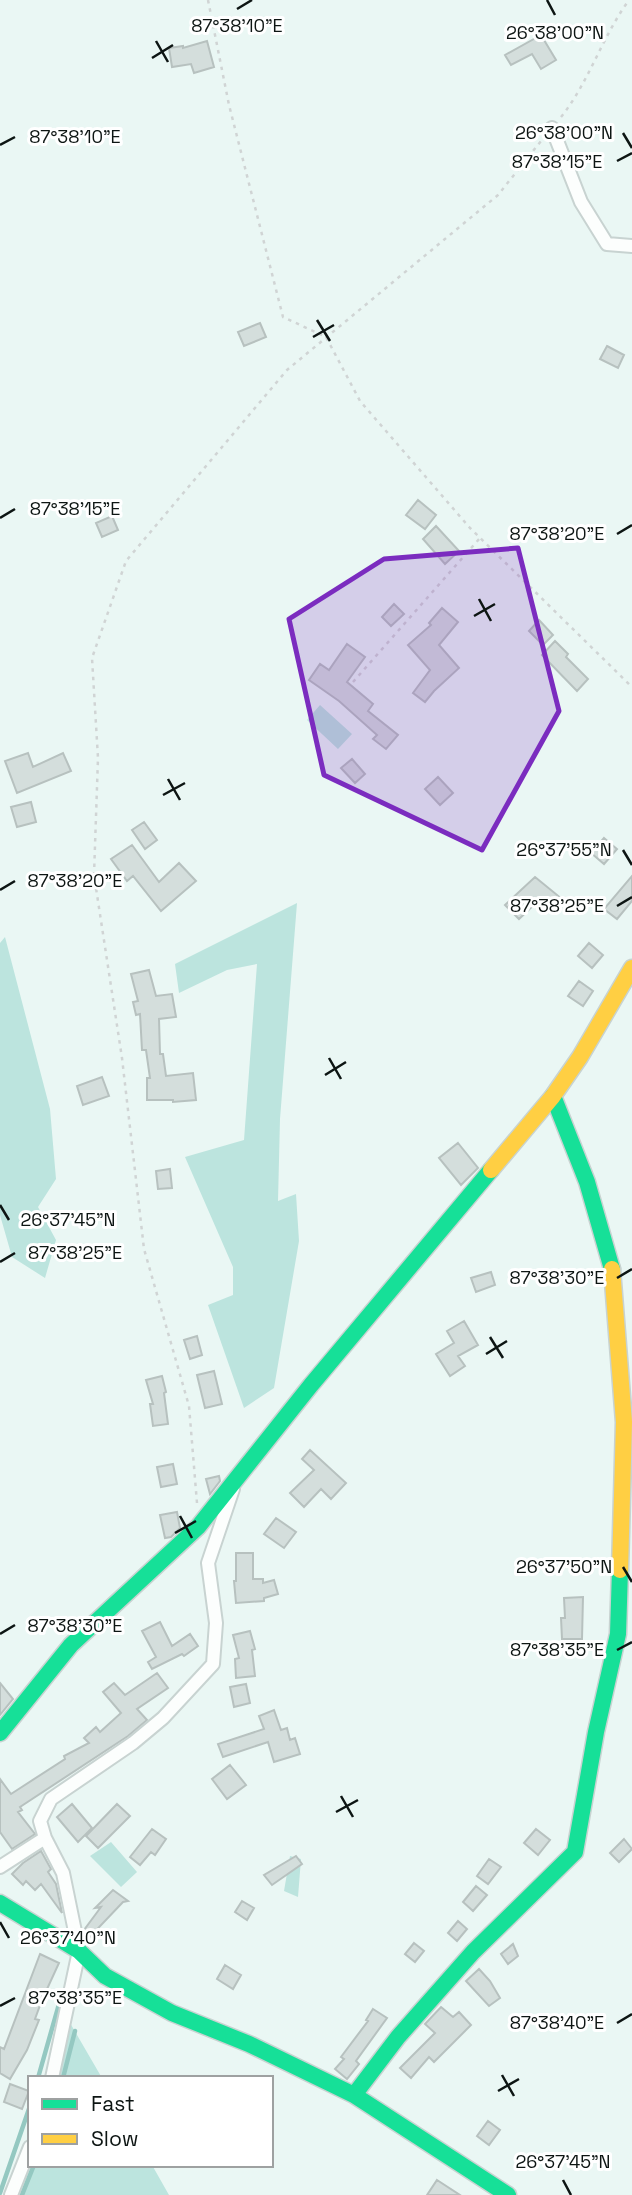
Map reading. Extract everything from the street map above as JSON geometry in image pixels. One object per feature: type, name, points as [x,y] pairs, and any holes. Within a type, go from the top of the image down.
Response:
[{"type":"street","points":[[552,128],[581,202],[607,244],[632,246]]},
{"type":"street","points":[[0,1733],[71,1645],[198,1527],[311,1385],[553,1096],[580,1057],[632,968]]},
{"type":"street","points":[[354,2095],[398,2037],[473,1952],[575,1852],[596,1732],[618,1634],[624,1422],[612,1269],[587,1182],[553,1096]]},
{"type":"street","points":[[52,2076],[79,1951],[63,1872],[45,1838],[40,1821],[51,1799],[133,1743],[163,1718],[213,1664],[216,1623],[208,1563],[236,1480]]},
{"type":"street","points":[[0,1867],[45,1838]]},
{"type":"street","points":[[0,1903],[79,1951],[105,1976],[172,2013],[249,2044],[354,2095],[508,2195]]},
{"type":"street","points":[[11,2195],[28,2152]]},
{"type":"path","points":[[208,0],[229,104],[283,317],[326,337],[360,401],[480,538],[632,687]]},
{"type":"path","points":[[198,1527],[189,1406],[144,1249],[122,1058],[94,875],[98,758],[92,658],[126,561],[287,370],[498,195],[572,103],[618,14],[629,0]]},
{"type":"path","points":[[353,682],[480,538]]},
{"type":"highlighted area","points":[[518,548],[559,711],[482,850],[324,775],[289,619],[384,559]]},
{"type":"shaded area","points":[[320,705],[352,734],[338,749],[307,720]]},
{"type":"shaded area","points":[[297,903],[280,1119],[278,1201],[296,1194],[299,1241],[274,1388],[244,1408],[208,1305],[233,1295],[233,1267],[185,1157],[244,1140],[257,964],[227,970],[179,993],[175,964]]},
{"type":"shaded area","points":[[5,937],[50,1109],[56,1179],[38,1207],[56,1240],[45,1278],[12,1257],[0,1215],[0,943]]},
{"type":"shaded area","points":[[111,1842],[137,1872],[121,1887],[90,1856]]},
{"type":"shaded area","points":[[290,1856],[301,1859],[298,1897],[284,1891]]},
{"type":"shaded area","points":[[66,2016],[101,2076],[52,2076]]},
{"type":"shaded area","points":[[28,2152],[28,2167],[153,2167],[169,2195],[11,2195]]},
{"type":"building","points":[[541,35],[556,60],[541,69],[532,54],[511,65],[505,55]]},
{"type":"building","points":[[207,41],[214,67],[194,73],[191,64],[172,67],[169,48],[183,48]]},
{"type":"building","points":[[260,323],[266,337],[244,346],[238,332]]},
{"type":"building","points":[[607,346],[624,355],[618,368],[600,359]]},
{"type":"building","points":[[418,500],[436,515],[425,529],[406,515]]},
{"type":"building","points":[[112,516],[118,530],[102,537],[96,523]]},
{"type":"building","points":[[436,526],[459,551],[445,564],[423,539]]},
{"type":"building","points":[[394,604],[404,614],[391,626],[382,617]]},
{"type":"building","points":[[442,608],[458,622],[439,645],[459,668],[425,702],[413,693],[430,670],[408,645],[431,625],[429,623]]},
{"type":"building","points":[[539,620],[553,635],[543,645],[529,631]]},
{"type":"building","points":[[555,641],[568,654],[566,657],[588,679],[577,691],[542,655]]},
{"type":"building","points":[[347,644],[365,657],[347,682],[373,704],[368,711],[398,735],[386,749],[373,739],[377,735],[339,701],[309,680],[320,664],[329,670]]},
{"type":"building","points":[[28,753],[33,767],[63,753],[71,771],[17,793],[5,761]]},
{"type":"building","points":[[352,759],[365,774],[355,783],[341,768]]},
{"type":"building","points":[[438,777],[453,793],[440,805],[425,789]]},
{"type":"building","points":[[31,802],[36,822],[17,827],[11,807]]},
{"type":"building","points":[[144,822],[157,840],[145,849],[132,830]]},
{"type":"building","points":[[604,838],[617,849],[604,864],[591,853]]},
{"type":"building","points":[[132,845],[159,882],[179,863],[196,881],[161,911],[133,876],[127,881],[111,859]]},
{"type":"building","points":[[632,876],[632,901],[617,919],[604,909]]},
{"type":"building","points":[[535,877],[562,899],[551,911],[539,900],[519,919],[505,905]]},
{"type":"building","points":[[589,943],[603,955],[592,968],[578,956]]},
{"type":"building","points":[[149,970],[156,996],[172,994],[176,1017],[159,1019],[160,1054],[163,1054],[166,1076],[193,1073],[196,1100],[147,1100],[147,1078],[150,1078],[146,1050],[142,1050],[140,1014],[136,1015],[133,1002],[138,1001],[131,974]]},
{"type":"building","points":[[579,981],[593,991],[583,1006],[568,996]]},
{"type":"building","points":[[102,1077],[109,1096],[83,1105],[77,1086]]},
{"type":"building","points":[[458,1143],[478,1168],[461,1185],[439,1158]]},
{"type":"building","points":[[170,1169],[172,1188],[158,1189],[156,1171]]},
{"type":"building","points":[[491,1272],[495,1285],[476,1292],[471,1278]]},
{"type":"building","points":[[464,1321],[478,1345],[458,1356],[465,1366],[450,1376],[436,1354],[454,1343],[447,1331]]},
{"type":"building","points":[[197,1336],[202,1355],[190,1359],[184,1340]]},
{"type":"building","points":[[214,1371],[222,1404],[205,1408],[197,1375]]},
{"type":"building","points":[[162,1376],[168,1424],[153,1426],[150,1404],[153,1404],[146,1380]]},
{"type":"building","points":[[310,1450],[346,1483],[331,1499],[321,1489],[304,1507],[290,1493],[314,1470],[302,1459]]},
{"type":"building","points":[[173,1464],[177,1484],[161,1487],[157,1467]]},
{"type":"building","points":[[219,1476],[220,1481],[210,1494],[206,1479]]},
{"type":"building","points":[[177,1512],[180,1528],[171,1537],[165,1538],[160,1515]]},
{"type":"building","points":[[276,1518],[296,1532],[284,1548],[264,1534]]},
{"type":"building","points":[[236,1553],[253,1553],[253,1579],[263,1579],[263,1583],[274,1580],[278,1594],[264,1598],[264,1601],[236,1603]]},
{"type":"building","points":[[583,1597],[582,1639],[562,1639],[564,1598]]},
{"type":"building","points":[[160,1622],[172,1646],[190,1634],[198,1646],[184,1656],[182,1654],[152,1669],[148,1662],[156,1657],[142,1631]]},
{"type":"building","points":[[250,1631],[255,1649],[252,1650],[255,1676],[236,1678],[235,1659],[239,1658],[233,1635]]},
{"type":"building","points":[[157,1673],[168,1688],[137,1709],[147,1720],[128,1736],[20,1807],[22,1810],[18,1812],[35,1834],[12,1849],[0,1832],[0,1779],[11,1794],[65,1759],[64,1756],[89,1743],[84,1738],[96,1727],[100,1732],[121,1713],[103,1692],[114,1683],[125,1695]]},
{"type":"building","points":[[0,1683],[13,1699],[0,1715]]},
{"type":"building","points":[[246,1684],[250,1703],[234,1707],[230,1687]]},
{"type":"building","points":[[274,1710],[281,1730],[287,1728],[290,1740],[295,1738],[300,1754],[274,1762],[268,1742],[223,1757],[218,1744],[264,1729],[259,1716]]},
{"type":"building","points":[[230,1765],[246,1785],[227,1799],[212,1779]]},
{"type":"building","points":[[72,1804],[92,1828],[78,1842],[57,1817]]},
{"type":"building","points":[[117,1804],[130,1816],[98,1848],[86,1836]]},
{"type":"building","points":[[152,1829],[166,1839],[155,1855],[151,1852],[140,1865],[130,1857]]},
{"type":"building","points":[[536,1829],[550,1840],[538,1855],[524,1843]]},
{"type":"building","points":[[624,1839],[632,1849],[619,1862],[610,1853]]},
{"type":"building","points":[[41,1851],[51,1869],[48,1872],[56,1884],[62,1913],[41,1884],[35,1890],[26,1881],[23,1885],[12,1874]]},
{"type":"building","points":[[296,1856],[302,1864],[272,1885],[264,1875]]},
{"type":"building","points":[[489,1859],[501,1867],[488,1884],[477,1876]]},
{"type":"building","points":[[476,1886],[487,1895],[473,1911],[463,1902]]},
{"type":"building","points":[[113,1890],[128,1901],[123,1902],[86,1941],[84,1930],[101,1907],[95,1908]]},
{"type":"building","points":[[242,1901],[254,1908],[247,1920],[235,1912]]},
{"type":"building","points":[[458,1921],[467,1929],[457,1941],[448,1933]]},
{"type":"building","points":[[414,1943],[424,1951],[415,1962],[405,1954]]},
{"type":"building","points":[[513,1944],[518,1956],[508,1964],[501,1954]]},
{"type":"building","points":[[40,1954],[59,1963],[35,2019],[39,2020],[27,2050],[10,2079],[0,2073],[0,2047],[4,2049]]},
{"type":"building","points":[[225,1965],[241,1975],[233,1989],[217,1979]]},
{"type":"building","points":[[479,1969],[500,1998],[489,2006],[466,1981]]},
{"type":"building","points":[[441,2007],[453,2017],[459,2012],[471,2025],[434,2062],[429,2057],[411,2078],[400,2068],[435,2033],[425,2024]]},
{"type":"building","points":[[373,2009],[387,2018],[356,2061],[359,2064],[347,2079],[335,2069],[344,2059],[341,2057],[368,2021],[366,2020]]},
{"type":"building","points":[[10,2084],[28,2091],[22,2109],[4,2102]]},
{"type":"building","points":[[488,2121],[500,2130],[489,2145],[477,2136]]},
{"type":"building","points":[[437,2180],[460,2195],[427,2195]]},
{"type":"waterway","points":[[39,2076],[59,2004]]},
{"type":"waterway","points":[[64,2076],[75,2031]]},
{"type":"waterway","points":[[0,2193],[28,2112]]},
{"type":"waterway","points":[[22,2195],[33,2167]]},
{"type":"traffic: fast","points":[[553,1096],[587,1182],[612,1269]]},
{"type":"traffic: fast","points":[[0,1733],[71,1645],[198,1527],[311,1385],[491,1170]]},
{"type":"traffic: fast","points":[[354,2095],[398,2037],[473,1952],[575,1852],[596,1732],[618,1634],[620,1570]]},
{"type":"traffic: fast","points":[[0,1903],[79,1951],[105,1976],[172,2013],[249,2044],[354,2095],[508,2195]]},
{"type":"traffic: slow","points":[[491,1170],[553,1096],[580,1057],[632,968]]},
{"type":"traffic: slow","points":[[612,1269],[624,1422],[620,1570]]}]
